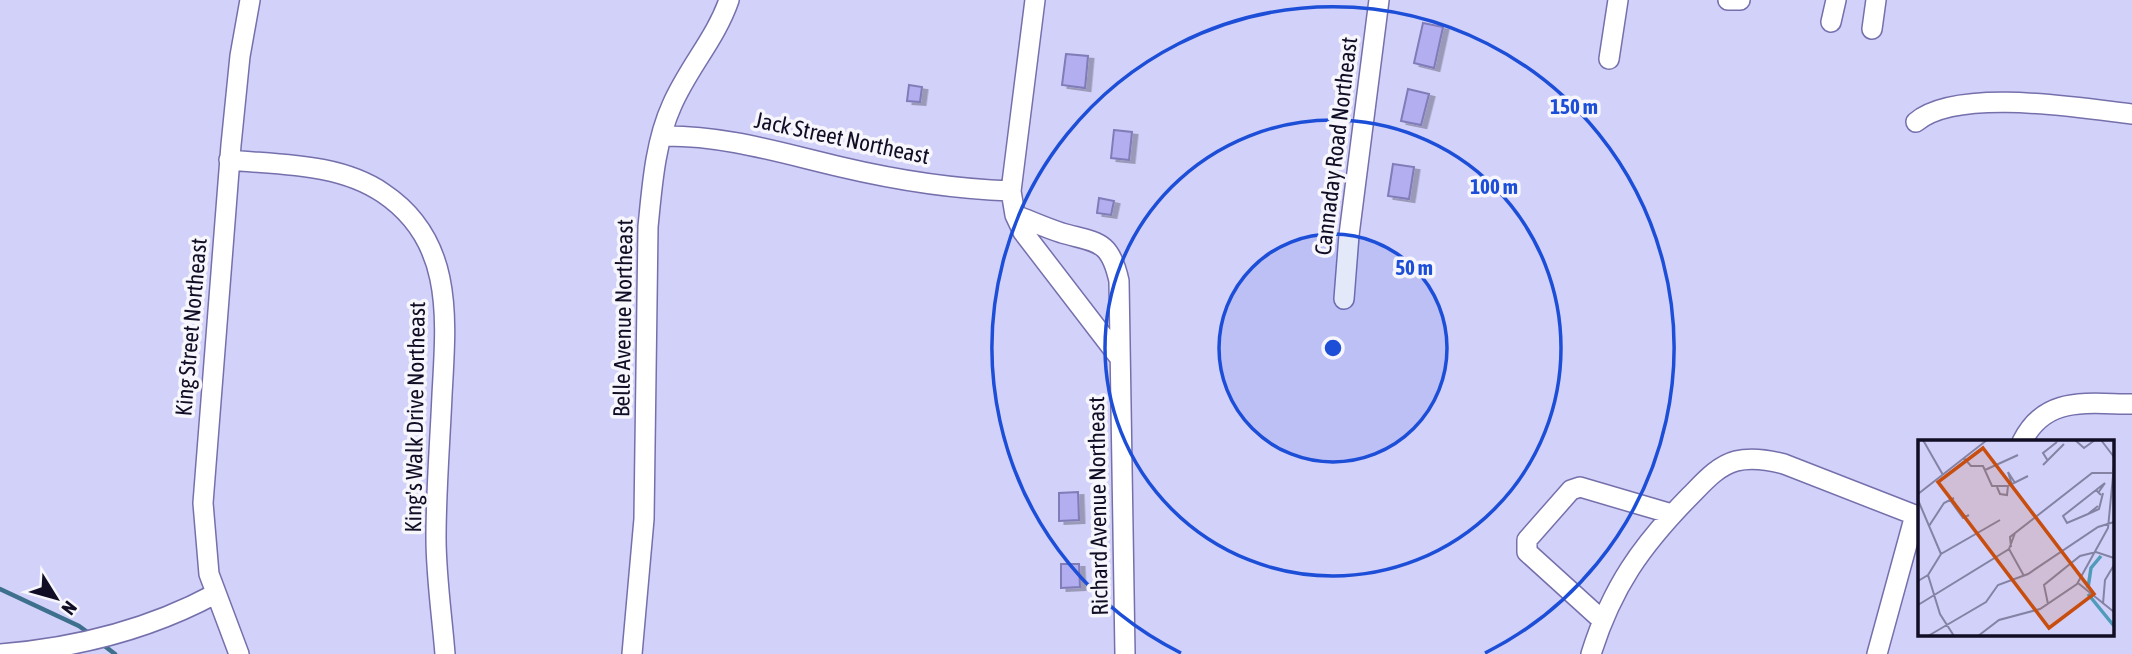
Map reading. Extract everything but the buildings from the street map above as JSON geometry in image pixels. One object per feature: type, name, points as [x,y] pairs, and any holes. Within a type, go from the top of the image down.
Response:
[{"type":"street","name":"King Street Northeast","points":[[239,654],[215,594],[204,543],[203,503],[229,160],[240,56],[250,0]]},
{"type":"street","name":"Belle Avenue Northeast","points":[[632,654],[644,519],[648,227],[662,136],[672,105],[713,34],[729,0]]},
{"type":"street","points":[[1035,0],[1011,191],[1015,215],[1023,232],[1119,357]]},
{"type":"street","name":"Cannaday Road Northeast","points":[[1344,299],[1349,235],[1379,0]]},
{"type":"street","points":[[1609,59],[1618,0]]},
{"type":"street","points":[[1728,0],[1740,0]]},
{"type":"street","points":[[1831,22],[1836,0]]},
{"type":"street","points":[[1872,29],[1876,0]]},
{"type":"street","points":[[1916,122],[1934,111],[1958,106],[2029,103],[2132,114]]},
{"type":"street","name":"Jack Street Northeast","points":[[662,136],[717,138],[845,168],[967,188],[1011,191]]},
{"type":"street","name":"King's Walk Drive Northeast","points":[[229,160],[326,170],[355,178],[402,207],[421,230],[433,254],[446,311],[436,540],[445,654]]},
{"type":"street","name":"Richard Avenue Northeast","points":[[1015,215],[1042,227],[1096,241],[1110,253],[1119,281],[1125,654]]},
{"type":"street","points":[[2023,440],[2036,419],[2055,408],[2080,404],[2132,404]]},
{"type":"street","points":[[1591,654],[1602,620],[1623,575],[1672,514],[1718,469],[1746,460],[1784,464],[1917,516],[1877,654]]},
{"type":"street","points":[[1602,620],[1527,552],[1527,540],[1571,491],[1580,487],[1672,514]]},
{"type":"street","points":[[0,654],[52,650],[140,626],[215,594]]},
{"type":"waterway","points":[[0,589],[79,626],[90,634]]},
{"type":"waterway","points":[[102,644],[115,654]]}]
